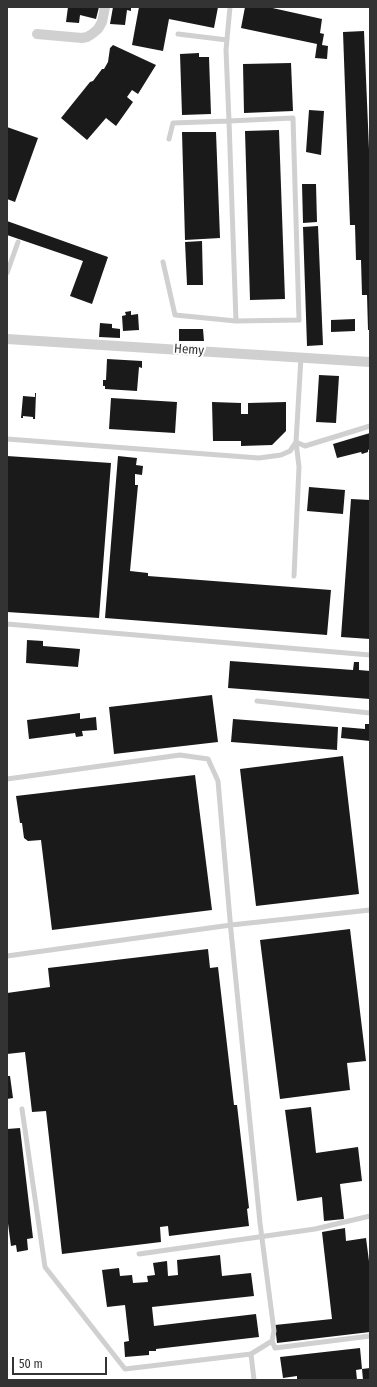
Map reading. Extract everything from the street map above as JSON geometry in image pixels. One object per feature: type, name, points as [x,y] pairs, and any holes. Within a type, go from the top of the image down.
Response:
[{"type":"street","points":[[37,34],[82,38],[92,34],[98,29],[102,22],[104,7]]},
{"type":"street","name":"Hemy","points":[[7,339],[370,362]]},
{"type":"lane","points":[[230,7],[227,40],[236,321]]},
{"type":"lane","points":[[178,34],[227,40]]},
{"type":"lane","points":[[163,262],[175,315],[236,321],[299,320],[294,118],[173,123],[170,138]]},
{"type":"lane","points":[[7,273],[18,242]]},
{"type":"lane","points":[[7,254],[13,256]]},
{"type":"lane","points":[[294,576],[299,468],[296,442],[301,357]]},
{"type":"lane","points":[[296,442],[305,446],[370,426]]},
{"type":"lane","points":[[7,439],[259,458],[281,455],[290,451],[296,442]]},
{"type":"lane","points":[[7,624],[370,655]]},
{"type":"lane","points":[[257,701],[370,713]]},
{"type":"lane","points":[[7,779],[180,755],[208,759],[218,781],[262,1238],[274,1331],[272,1341],[275,1348],[370,1336]]},
{"type":"lane","points":[[7,956],[231,925],[370,910]]},
{"type":"lane","points":[[22,1109],[45,1267],[125,1369],[251,1354],[272,1341]]},
{"type":"lane","points":[[139,1254],[262,1238],[316,1229],[370,1216]]},
{"type":"lane","points":[[251,1354],[254,1380]]},
{"type":"building","points":[[68,7],[99,7],[96,19],[80,15],[79,23],[66,22]]},
{"type":"building","points":[[113,7],[131,7],[131,11],[127,10],[125,25],[110,24]]},
{"type":"building","points":[[139,7],[218,7],[214,28],[169,19],[163,51],[132,45]]},
{"type":"building","points":[[245,7],[268,7],[322,19],[320,33],[324,34],[322,45],[328,46],[327,59],[315,58],[317,44],[241,28]]},
{"type":"building","points":[[364,31],[370,173],[370,330],[368,330],[367,295],[362,295],[361,260],[356,260],[355,225],[350,225],[343,32]]},
{"type":"building","points":[[113,45],[156,65],[138,94],[132,90],[127,97],[133,102],[116,126],[106,118],[87,140],[61,118],[90,82],[93,81],[102,69],[104,69],[108,62],[110,48]]},
{"type":"building","points":[[199,53],[199,57],[209,57],[211,114],[182,115],[180,54]]},
{"type":"building","points":[[291,63],[293,111],[244,113],[243,64]]},
{"type":"building","points":[[309,110],[324,111],[321,155],[306,152]]},
{"type":"building","points":[[7,127],[38,138],[15,202],[7,199]]},
{"type":"building","points":[[279,130],[285,299],[250,300],[245,131]]},
{"type":"building","points":[[182,132],[216,132],[220,238],[185,240]]},
{"type":"building","points":[[302,184],[316,184],[317,222],[303,223]]},
{"type":"building","points":[[7,221],[108,257],[92,304],[70,296],[83,261],[7,235]]},
{"type":"building","points":[[318,226],[323,345],[307,346],[303,227]]},
{"type":"building","points":[[202,241],[203,285],[187,285],[185,242]]},
{"type":"building","points":[[131,311],[131,315],[138,314],[139,330],[123,331],[122,316],[126,315],[125,312]]},
{"type":"building","points":[[355,319],[355,331],[331,332],[331,320]]},
{"type":"building","points":[[100,323],[112,324],[112,328],[120,329],[120,338],[99,337]]},
{"type":"building","points":[[179,329],[203,329],[204,341],[179,341]]},
{"type":"building","points":[[107,359],[142,361],[142,368],[139,367],[137,391],[105,389],[105,386],[103,386],[103,380],[106,380]]},
{"type":"building","points":[[319,375],[339,376],[336,423],[316,422]]},
{"type":"building","points":[[36,393],[35,419],[33,419],[33,417],[23,416],[23,418],[21,418],[23,396],[35,397]]},
{"type":"building","points":[[111,398],[177,402],[175,433],[109,429]]},
{"type":"building","points":[[212,402],[241,403],[241,414],[248,414],[248,403],[286,402],[286,431],[272,445],[241,446],[241,441],[213,441]]},
{"type":"building","points":[[370,433],[370,449],[368,452],[362,454],[361,452],[337,458],[333,444]]},
{"type":"building","points":[[7,456],[111,463],[99,618],[7,612]]},
{"type":"building","points":[[118,456],[137,458],[136,465],[143,466],[142,475],[135,474],[135,485],[138,485],[130,571],[148,573],[148,576],[331,590],[327,635],[105,618]]},
{"type":"building","points":[[309,487],[345,490],[343,514],[307,511]]},
{"type":"building","points":[[351,499],[370,500],[370,639],[341,637]]},
{"type":"building","points":[[27,640],[43,641],[43,646],[80,649],[78,667],[26,663]]},
{"type":"building","points":[[230,661],[353,670],[354,662],[359,662],[359,670],[370,671],[370,699],[228,688]]},
{"type":"building","points":[[212,695],[218,742],[114,754],[109,707]]},
{"type":"building","points":[[80,713],[80,719],[96,717],[97,730],[82,731],[83,736],[76,737],[75,733],[29,739],[27,720]]},
{"type":"building","points":[[233,719],[338,727],[337,750],[231,742]]},
{"type":"building","points":[[365,724],[370,724],[370,741],[341,738],[342,727],[365,729]]},
{"type":"building","points":[[343,756],[359,894],[256,906],[240,769]]},
{"type":"building","points":[[195,775],[212,910],[52,930],[41,840],[28,841],[24,838],[16,796]]},
{"type":"building","points":[[350,929],[366,1061],[347,1063],[350,1090],[280,1099],[260,940]]},
{"type":"building","points":[[208,949],[210,968],[218,967],[234,1105],[237,1105],[249,1208],[247,1209],[249,1226],[169,1236],[168,1226],[160,1227],[161,1242],[62,1254],[46,1111],[32,1112],[25,1052],[7,1054],[7,993],[50,987],[48,968]]},
{"type":"building","points":[[7,1076],[10,1076],[13,1098],[7,1099]]},
{"type":"building","points":[[311,1107],[316,1153],[358,1147],[362,1181],[340,1184],[344,1219],[324,1221],[322,1197],[297,1201],[285,1110]]},
{"type":"building","points":[[20,1128],[33,1238],[27,1239],[28,1250],[17,1252],[16,1245],[11,1246],[7,1216],[7,1129]]},
{"type":"building","points":[[345,1228],[346,1241],[366,1238],[370,1269],[370,1332],[277,1343],[275,1325],[332,1319],[322,1232]]},
{"type":"building","points":[[220,1255],[222,1276],[251,1273],[254,1296],[152,1307],[154,1326],[256,1314],[259,1337],[156,1349],[156,1351],[149,1351],[149,1355],[125,1357],[124,1342],[129,1341],[125,1305],[107,1307],[102,1270],[119,1268],[120,1276],[132,1275],[133,1283],[148,1282],[147,1276],[155,1275],[153,1263],[167,1261],[168,1276],[178,1275],[177,1260]]},
{"type":"building","points":[[360,1348],[362,1369],[356,1370],[357,1380],[297,1380],[297,1376],[283,1378],[280,1357]]},
{"type":"building","points":[[370,1368],[370,1380],[363,1380],[362,1369]]}]
